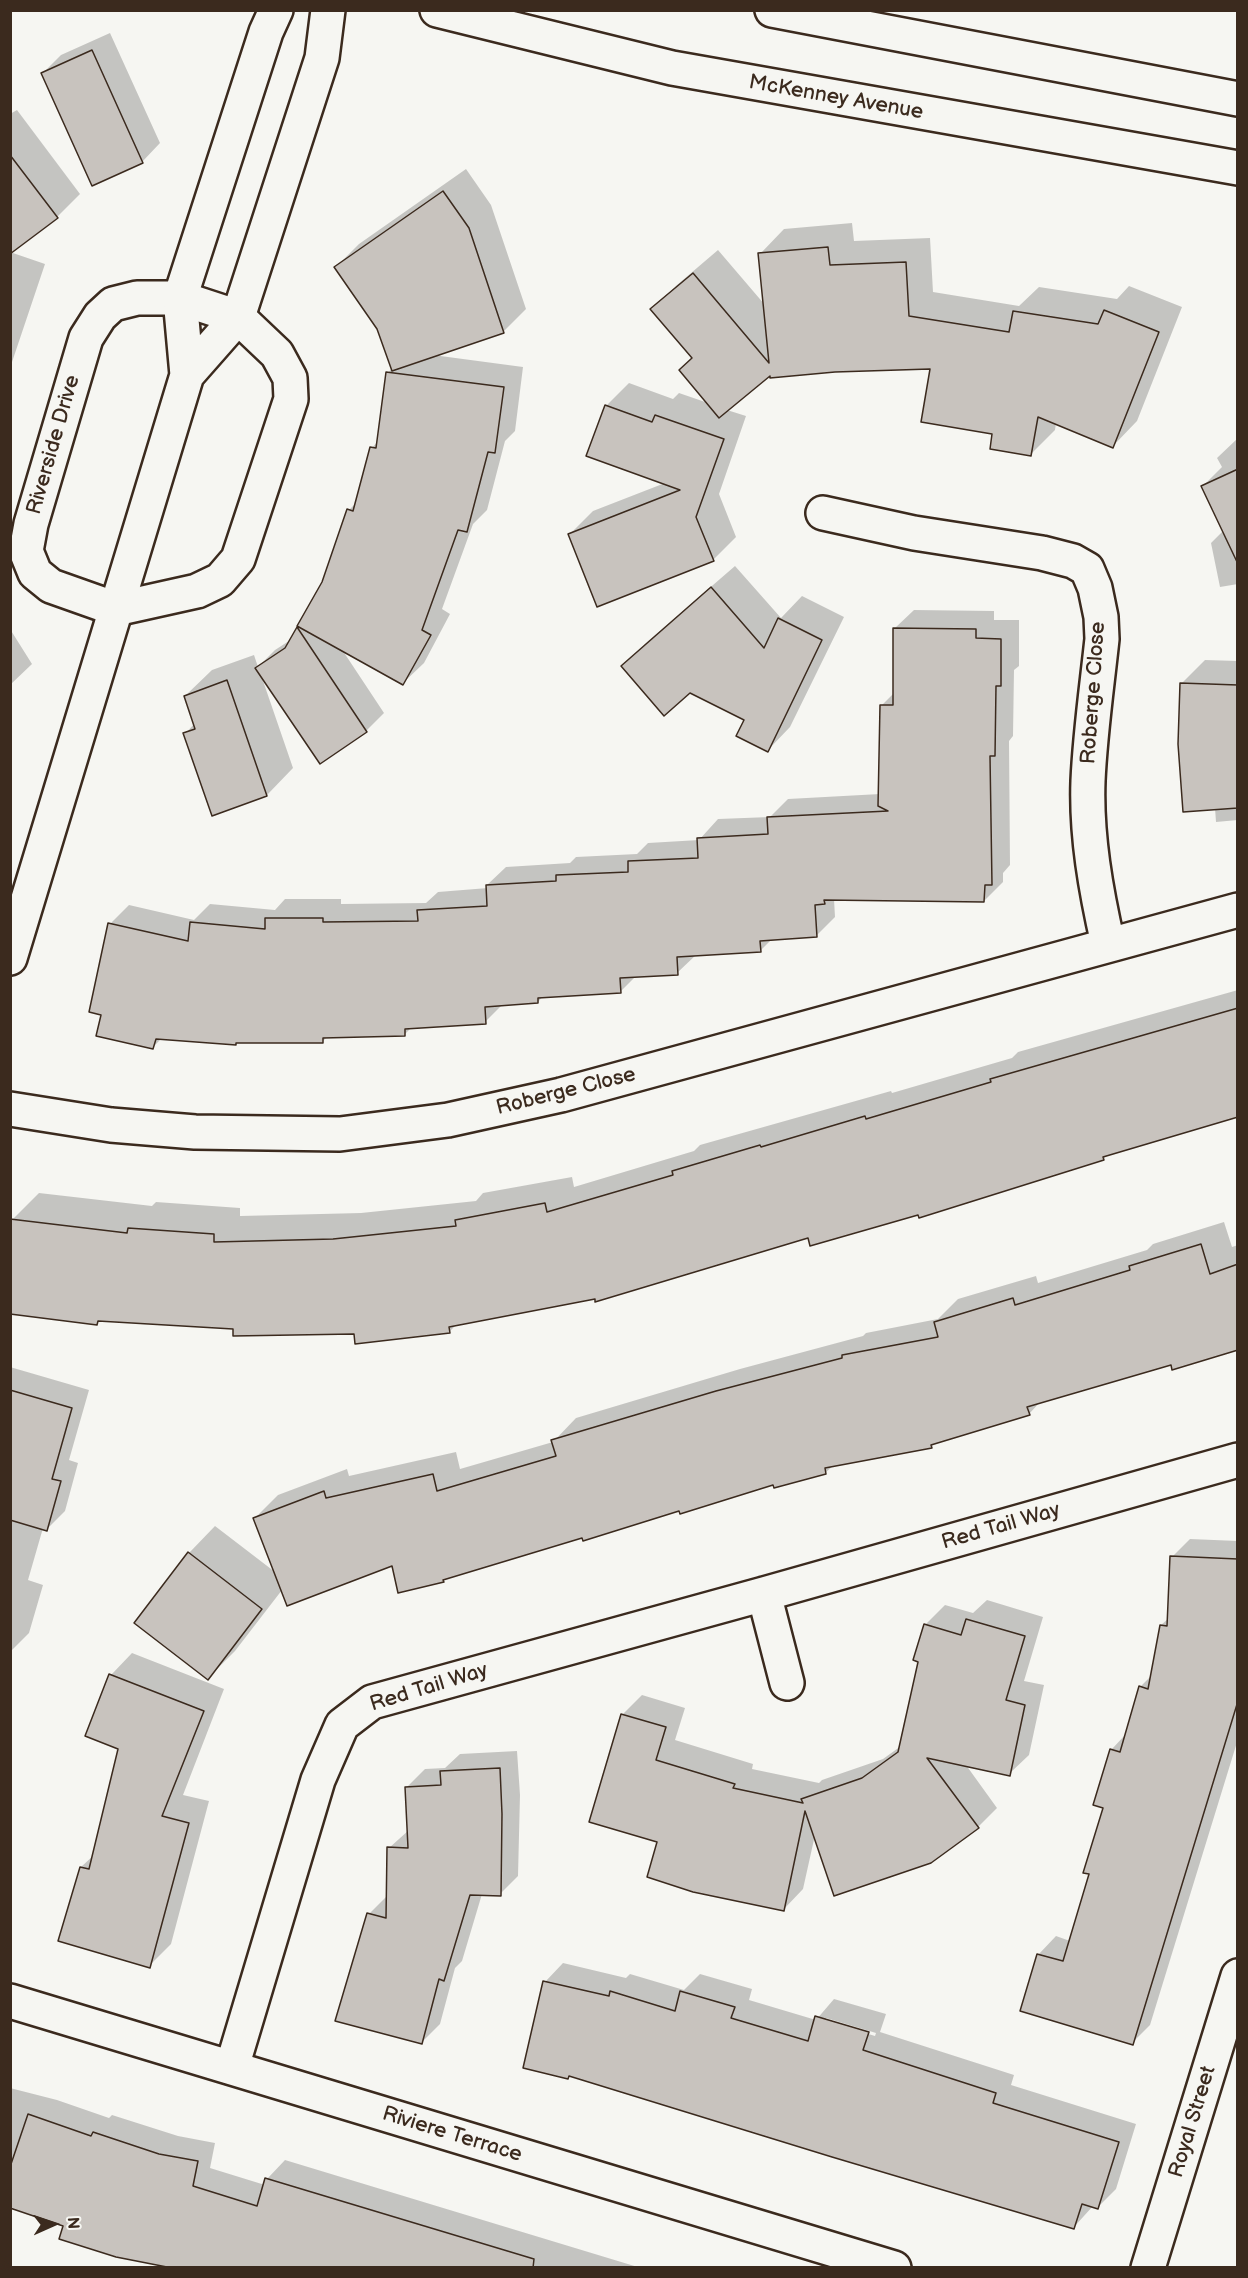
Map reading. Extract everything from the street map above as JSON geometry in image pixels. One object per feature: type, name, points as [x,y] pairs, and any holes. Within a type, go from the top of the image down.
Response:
[{"type":"street","points":[[10,958],[187,375],[180,298],[266,32],[276,10]]},
{"type":"street","points":[[187,375],[238,317],[322,58],[328,10]]},
{"type":"street","name":"McKenney Avenue","points":[[437,10],[672,68],[1238,168]]},
{"type":"street","points":[[772,10],[1238,99]]},
{"type":"street","name":"Riverside Drive","points":[[137,298],[180,298],[238,317],[277,354],[290,378],[291,399],[238,559],[220,580],[196,591],[116,609],[51,586],[35,573],[26,550],[31,524],[86,338],[100,316],[113,304],[137,298]]},
{"type":"street","name":"Roberge Close","points":[[823,513],[914,533],[1042,553],[1073,561],[1087,569],[1095,588],[1101,616],[1102,639],[1088,782],[1089,817],[1096,890],[1108,944]]},
{"type":"street","name":"Roberge Close","points":[[10,1109],[111,1125],[195,1132],[340,1134],[448,1120],[561,1095],[1238,910]]},
{"type":"street","name":"Red Tail Way","points":[[232,2067],[318,1780],[342,1725],[372,1702],[1238,1460]]},
{"type":"street","points":[[764,1594],[787,1683]]},
{"type":"street","name":"Royal Street","points":[[1148,2268],[1238,1976]]},
{"type":"street","name":"Riviere Terrace","points":[[10,2001],[894,2268]]},
{"type":"building","points":[[92,50],[143,163],[92,186],[41,73]]},
{"type":"building","points":[[10,155],[58,218],[10,254]]},
{"type":"building","points":[[443,191],[469,228],[504,333],[392,371],[377,329],[334,267]]},
{"type":"building","points":[[828,247],[830,265],[906,262],[909,316],[1009,332],[1013,311],[1098,324],[1104,310],[1159,332],[1113,448],[1038,417],[1031,456],[990,449],[992,434],[921,422],[930,369],[835,372],[770,378],[770,376],[719,418],[679,370],[692,358],[650,309],[693,273],[769,363],[758,253]]},
{"type":"building","points":[[386,372],[504,387],[495,453],[488,452],[467,532],[458,530],[422,630],[431,635],[403,685],[297,626],[322,582],[347,509],[353,511],[370,447],[376,448]]},
{"type":"building","points":[[605,405],[652,422],[655,415],[724,439],[696,517],[714,561],[597,607],[568,534],[680,490],[586,456]]},
{"type":"building","points":[[1238,469],[1238,564],[1201,486]]},
{"type":"building","points":[[711,587],[764,648],[778,618],[822,640],[768,752],[736,736],[744,720],[690,693],[664,716],[621,666]]},
{"type":"building","points":[[297,627],[367,732],[320,764],[255,668],[285,648]]},
{"type":"building","points":[[893,628],[976,629],[976,638],[1001,639],[1001,686],[996,686],[995,756],[990,756],[992,885],[985,885],[984,902],[824,900],[825,904],[815,905],[817,937],[760,941],[761,952],[677,957],[678,975],[620,978],[621,993],[538,998],[538,1003],[485,1007],[486,1024],[405,1029],[405,1036],[323,1038],[323,1043],[236,1043],[236,1045],[156,1039],[153,1049],[96,1036],[101,1015],[89,1012],[108,923],[188,941],[190,922],[265,929],[265,918],[323,918],[323,922],[418,921],[417,910],[487,906],[486,885],[556,881],[556,875],[628,872],[628,861],[698,858],[697,838],[768,834],[767,817],[888,811],[878,806],[880,705],[893,705]]},
{"type":"building","points":[[227,680],[267,796],[212,816],[183,733],[195,729],[184,696]]},
{"type":"building","points":[[1180,683],[1238,685],[1238,808],[1183,812],[1178,744]]},
{"type":"building","points":[[1238,1008],[1238,1117],[1103,1157],[1104,1160],[919,1218],[918,1215],[810,1246],[808,1238],[595,1302],[595,1299],[449,1327],[450,1333],[355,1344],[354,1334],[233,1336],[233,1329],[98,1321],[97,1325],[10,1314],[10,1219],[127,1233],[128,1228],[214,1234],[214,1242],[333,1239],[456,1226],[455,1220],[545,1203],[547,1212],[673,1175],[672,1171],[760,1145],[761,1147],[865,1116],[866,1119],[991,1082],[990,1079]]},
{"type":"building","points":[[1201,1244],[1210,1274],[1238,1264],[1238,1350],[1172,1370],[1171,1365],[1027,1407],[1030,1415],[931,1445],[932,1448],[825,1468],[826,1474],[774,1488],[773,1485],[583,1541],[582,1538],[443,1580],[444,1582],[398,1593],[392,1566],[287,1606],[253,1518],[324,1491],[326,1498],[433,1474],[437,1491],[556,1456],[551,1440],[716,1391],[842,1358],[842,1355],[938,1337],[934,1322],[1013,1298],[1015,1305],[1130,1270],[1129,1266]]},
{"type":"building","points":[[10,1390],[72,1408],[52,1479],[61,1481],[47,1531],[10,1520]]},
{"type":"building","points":[[188,1552],[262,1609],[208,1680],[134,1623]]},
{"type":"building","points":[[1170,1556],[1238,1559],[1238,1701],[1133,2045],[1020,2011],[1037,1954],[1063,1961],[1089,1874],[1083,1873],[1103,1808],[1093,1805],[1110,1749],[1120,1752],[1139,1686],[1148,1689],[1160,1625],[1167,1626]]},
{"type":"building","points":[[966,1619],[1025,1636],[1006,1700],[1025,1705],[1010,1776],[927,1758],[979,1828],[931,1863],[834,1896],[805,1811],[784,1911],[693,1892],[647,1877],[657,1842],[589,1822],[621,1714],[666,1727],[656,1760],[735,1784],[733,1788],[803,1803],[801,1799],[862,1778],[898,1752],[918,1662],[913,1660],[924,1624],[961,1635]]},
{"type":"building","points":[[109,1674],[204,1711],[162,1816],[189,1823],[150,1968],[58,1941],[80,1867],[89,1869],[118,1749],[85,1736]]},
{"type":"building","points":[[500,1768],[501,1896],[470,1895],[444,1981],[439,1979],[422,2044],[335,2021],[367,1913],[386,1918],[387,1847],[408,1848],[405,1787],[441,1785],[440,1771]]},
{"type":"building","points":[[543,1981],[609,1996],[610,1991],[675,2011],[680,1991],[735,2007],[731,2018],[808,2041],[815,2016],[869,2032],[863,2050],[996,2093],[993,2103],[1119,2142],[1098,2209],[1082,2204],[1074,2229],[569,2076],[568,2079],[523,2068]]},
{"type":"building","points":[[28,2114],[91,2136],[93,2132],[159,2154],[198,2161],[193,2186],[257,2206],[265,2178],[534,2259],[533,2268],[172,2268],[116,2257],[59,2239],[63,2226],[10,2208],[10,2167]]}]
